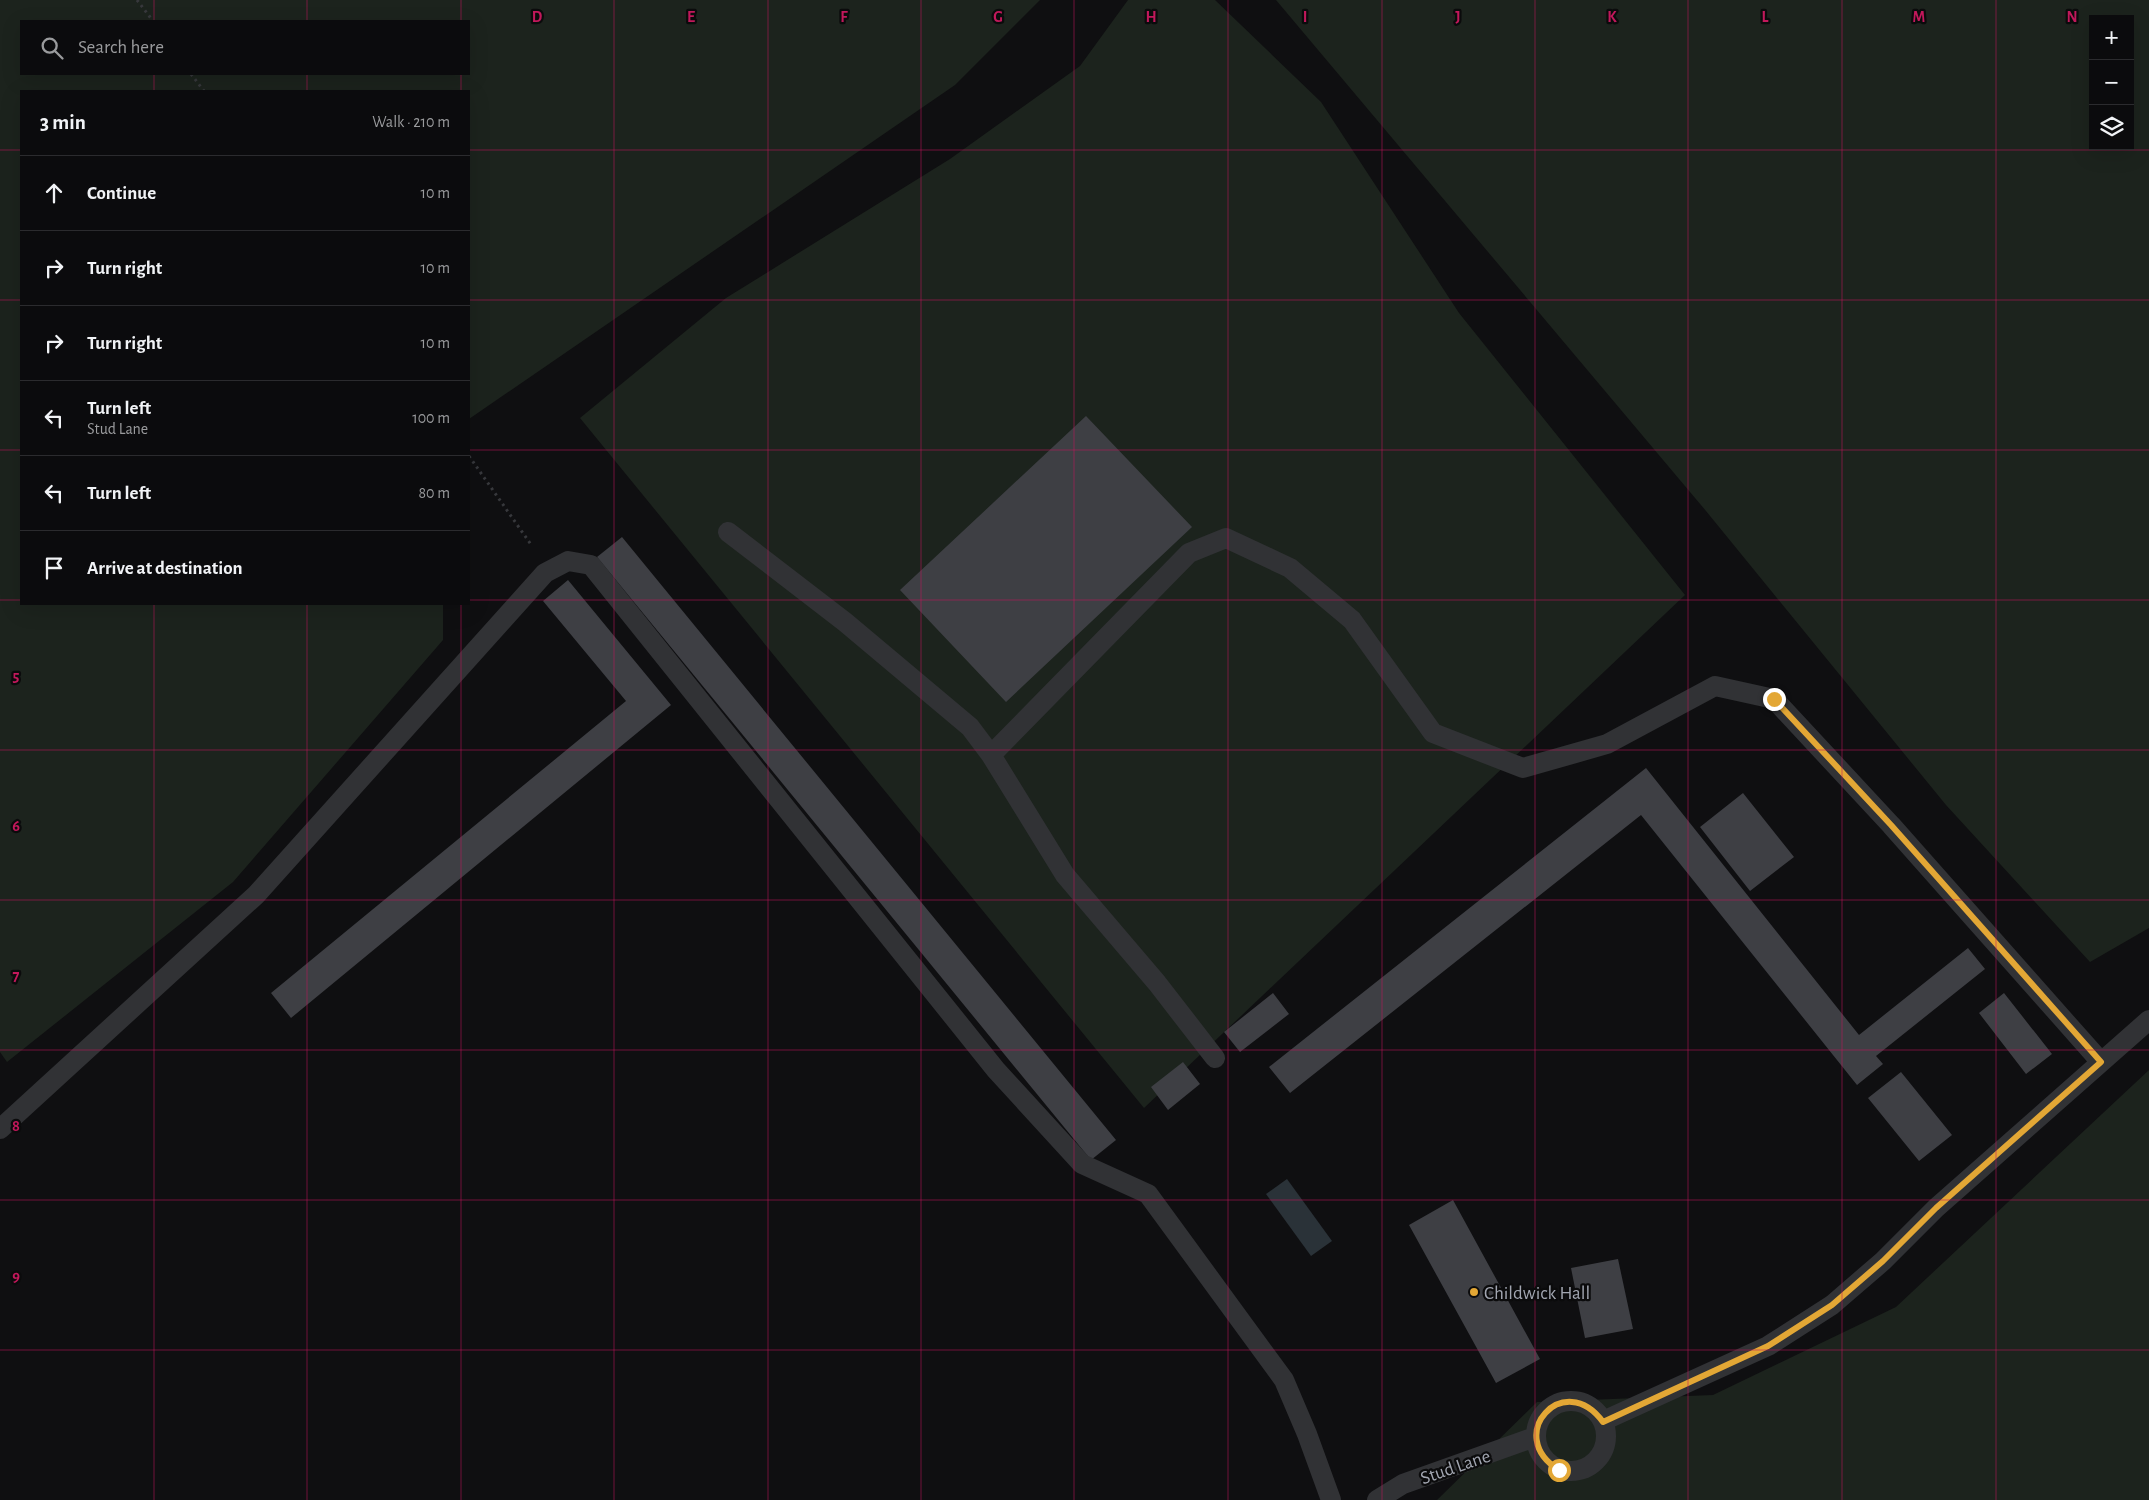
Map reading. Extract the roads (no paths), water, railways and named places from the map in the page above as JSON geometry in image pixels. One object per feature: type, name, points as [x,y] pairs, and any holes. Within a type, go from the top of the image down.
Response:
[{"type":"lane","points":[[728,532],[845,622],[970,727],[991,755],[1065,875],[1156,983],[1215,1058]]},
{"type":"lane","points":[[991,755],[1189,553],[1226,538],[1290,568],[1352,620],[1433,733],[1522,768],[1607,744],[1715,686],[1774,699],[1891,825],[2101,1062]]},
{"type":"lane","points":[[0,1129],[256,895],[545,573],[568,561],[592,565],[996,1070],[1082,1164],[1148,1194],[1284,1380],[1307,1434],[1331,1500]]},
{"type":"lane","points":[[1603,1422],[1768,1346],[1832,1305],[1883,1261],[1936,1208],[2149,1020]]},
{"type":"lane","points":[[1570,1401],[1583,1403],[1595,1410],[1603,1422],[1606,1434],[1604,1449],[1597,1460],[1586,1468],[1572,1471],[1559,1470],[1547,1462],[1539,1451],[1535,1438],[1538,1424],[1545,1412],[1556,1404],[1570,1401]]},
{"type":"lane","name":"Stud Lane","points":[[1377,1500],[1402,1484],[1535,1438]]},
{"type":"place","name":"Childwick Hall","points":[[1474,1292]]}]
